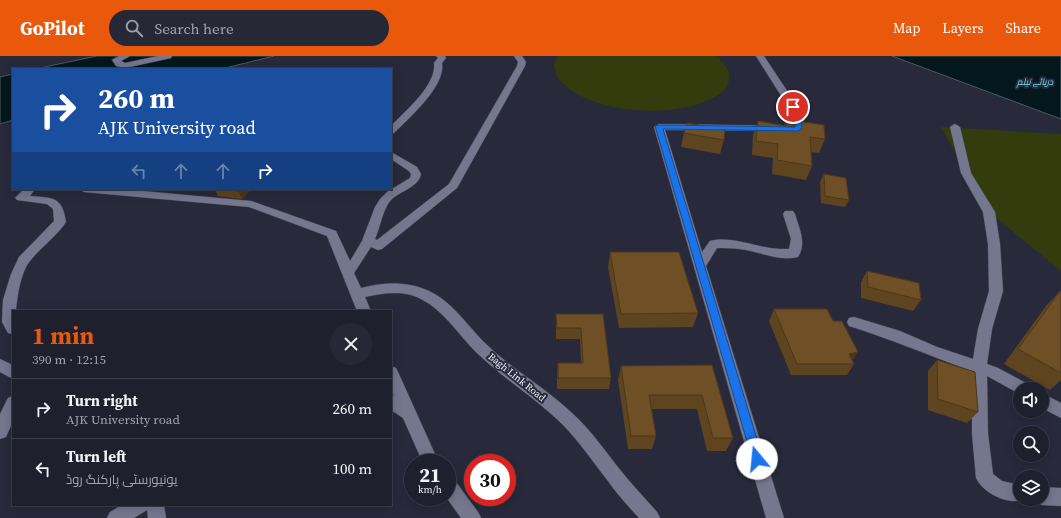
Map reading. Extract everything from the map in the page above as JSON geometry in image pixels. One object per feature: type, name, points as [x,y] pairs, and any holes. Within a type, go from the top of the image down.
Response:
[{"type":"street","points":[[126,56],[116,60],[119,64],[125,66],[168,56]]},
{"type":"street","points":[[392,130],[428,93],[439,69],[438,63],[442,58],[440,56]]},
{"type":"street","points":[[368,240],[378,246],[453,186],[521,66],[522,62],[518,56]]},
{"type":"street","points":[[760,56],[800,118],[798,129],[659,126],[775,518]]},
{"type":"street","points":[[955,127],[966,173],[988,212],[994,244],[996,291],[985,329],[979,366],[980,434],[985,478],[998,489],[1013,492]]},
{"type":"street","points":[[347,273],[355,264],[375,227],[378,211],[384,201],[394,192],[414,179],[416,174],[413,169],[392,156]]},
{"type":"street","points":[[12,327],[9,322],[10,300],[17,274],[23,260],[60,222],[58,208],[50,201],[21,198],[29,190]]},
{"type":"street","points":[[109,190],[251,204],[332,234],[364,310]]},
{"type":"street","points":[[700,266],[714,244],[740,245],[770,252],[794,254],[797,239],[789,214]]},
{"type":"street","name":"Bagh Link Road","points":[[356,294],[371,290],[404,288],[417,291],[432,298],[454,317],[482,349],[567,417],[593,447],[614,476],[651,518]]},
{"type":"street","points":[[854,322],[895,335],[932,351],[979,366],[994,372],[1013,383]]},
{"type":"street","points":[[0,365],[12,372]]},
{"type":"street","points":[[392,374],[427,454]]},
{"type":"street","points":[[392,403],[410,414]]},
{"type":"street","points":[[1049,404],[1061,411]]},
{"type":"street","points":[[0,432],[12,405]]},
{"type":"street","points":[[456,496],[472,518]]},
{"type":"street","points":[[1049,496],[1061,497]]},
{"type":"street","points":[[116,518],[138,506]]},
{"type":"street","points":[[155,506],[157,518]]},
{"type":"green space","points":[[558,56],[717,56],[728,70],[729,80],[726,87],[720,93],[700,104],[680,109],[658,111],[634,110],[589,100],[571,90],[558,78],[554,64]]},
{"type":"green space","points":[[941,127],[1061,134],[1061,271],[989,212]]},
{"type":"water","points":[[97,56],[274,56],[225,68],[40,68]]},
{"type":"water","name":"دریائے نیلم","points":[[892,56],[1061,56],[1061,119]]},
{"type":"water","points":[[12,74],[12,120],[0,124],[0,77]]},
{"type":"building","points":[[786,119],[824,125],[825,139],[810,137],[812,166],[777,160],[778,144],[756,141],[758,121],[786,126]]},
{"type":"building","points":[[687,123],[725,130],[724,140],[684,133]]},
{"type":"building","points":[[824,174],[846,178],[849,200],[825,196]]},
{"type":"building","points":[[610,252],[679,252],[698,313],[621,314]]},
{"type":"building","points":[[867,271],[919,283],[921,300],[868,287]]},
{"type":"building","points":[[1061,291],[1061,373],[1018,349]]},
{"type":"building","points":[[774,309],[827,309],[833,321],[842,321],[858,352],[849,354],[854,364],[797,364]]},
{"type":"building","points":[[556,314],[603,314],[611,378],[558,378],[558,363],[583,363],[581,328],[557,328]]},
{"type":"building","points":[[937,360],[975,372],[978,412],[938,399]]},
{"type":"building","points":[[712,365],[733,438],[713,438],[702,395],[649,395],[656,436],[631,436],[621,366]]},
{"type":"route","points":[[757,459],[659,126],[798,129],[800,118],[793,107]]}]
